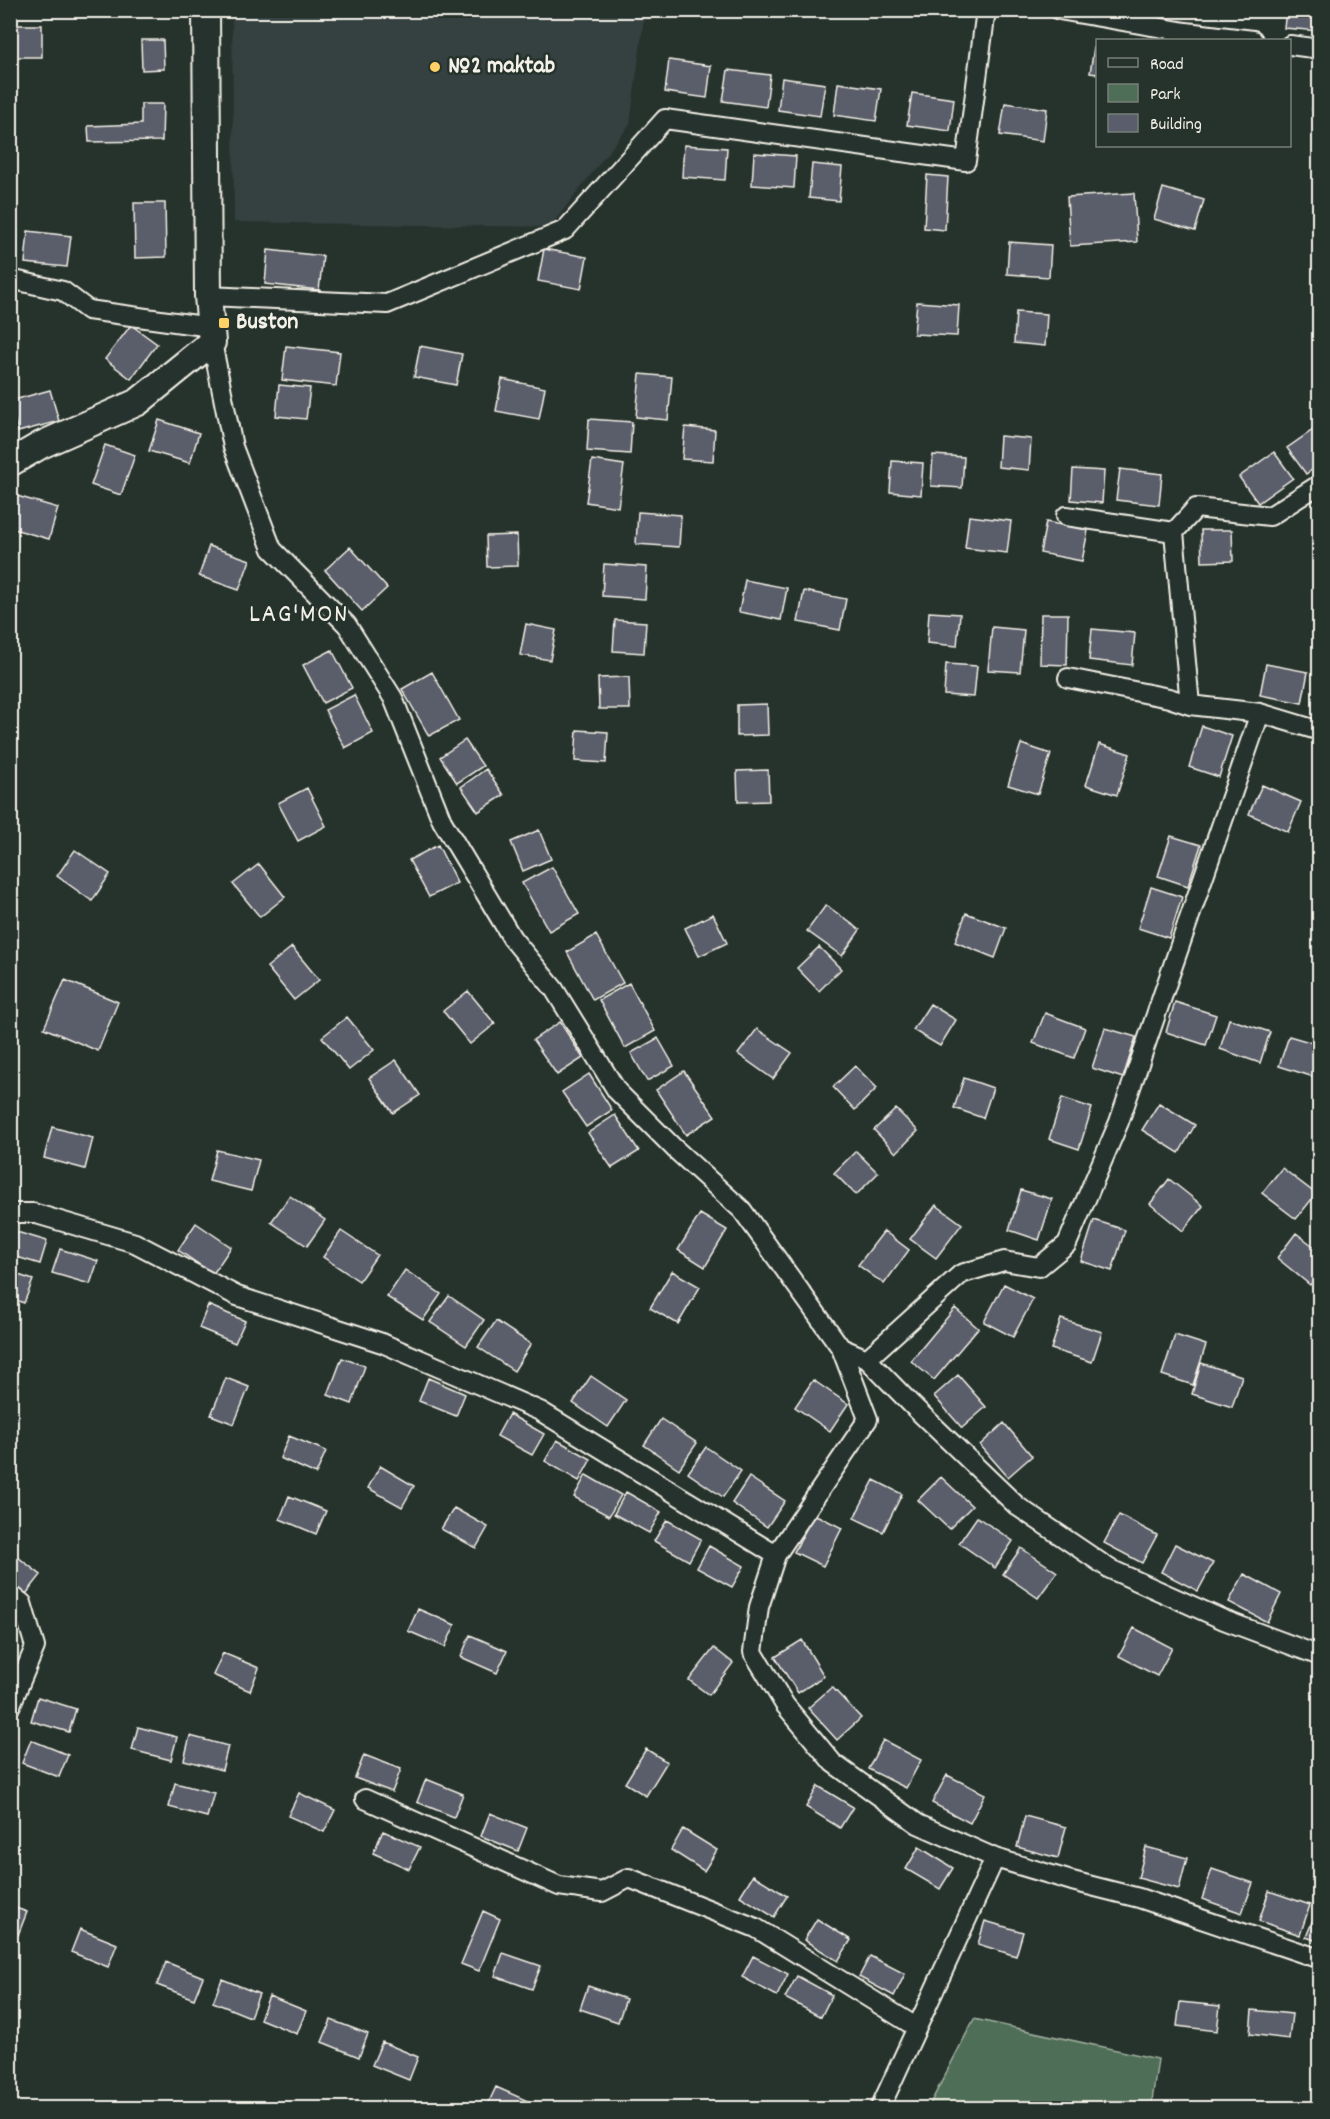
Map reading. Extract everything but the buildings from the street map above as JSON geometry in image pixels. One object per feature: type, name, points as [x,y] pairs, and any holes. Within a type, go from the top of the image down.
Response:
[{"type":"street","points":[[206,10],[208,296],[212,335],[233,447],[272,549],[347,625],[393,698],[442,821],[512,938],[554,989],[617,1091],[675,1149],[742,1210],[841,1348],[868,1419],[776,1555],[759,1607],[753,1652],[785,1705],[833,1763],[918,1824],[995,1858],[1139,1898],[1320,1959]]},
{"type":"street","points":[[208,296],[387,304],[565,230],[664,119],[966,161],[986,10]]},
{"type":"street","points":[[1059,10],[1186,32],[1245,39]]},
{"type":"street","points":[[1291,45],[1320,49]]},
{"type":"street","points":[[10,279],[63,291],[88,310],[212,335]]},
{"type":"street","points":[[10,463],[41,445],[138,402],[212,335]]},
{"type":"street","points":[[1191,705],[1174,532],[1196,508],[1270,516],[1320,484]]},
{"type":"street","points":[[1066,516],[1174,532]]},
{"type":"street","points":[[1068,678],[1169,698],[1191,705],[1260,713],[1320,731]]},
{"type":"street","points":[[867,1359],[961,1274],[1004,1261],[1039,1266],[1067,1244],[1119,1122],[1260,713]]},
{"type":"street","points":[[10,1213],[33,1214],[135,1243],[237,1296],[382,1343],[540,1411],[776,1555]]},
{"type":"street","points":[[841,1348],[867,1359],[912,1406],[1017,1506],[1110,1569],[1224,1620],[1320,1656]]},
{"type":"street","points":[[10,1594],[22,1603],[35,1647],[10,1707]]},
{"type":"street","points":[[365,1799],[559,1886],[602,1892],[629,1878],[756,1928],[916,2027]]},
{"type":"street","points":[[880,2109],[995,1858]]},
{"type":"shaded area","name":"№2 maktab","points":[[232,11],[645,11],[630,124],[550,227],[234,222]]},
{"type":"green space","points":[[974,2019],[1158,2059],[1151,2108],[928,2108]]},
{"type":"place","name":"№2 maktab","points":[[435,67]]},
{"type":"place","name":"Buston","points":[[224,323]]},
{"type":"district","name":"LAG'MON","points":[[299,615]]}]
